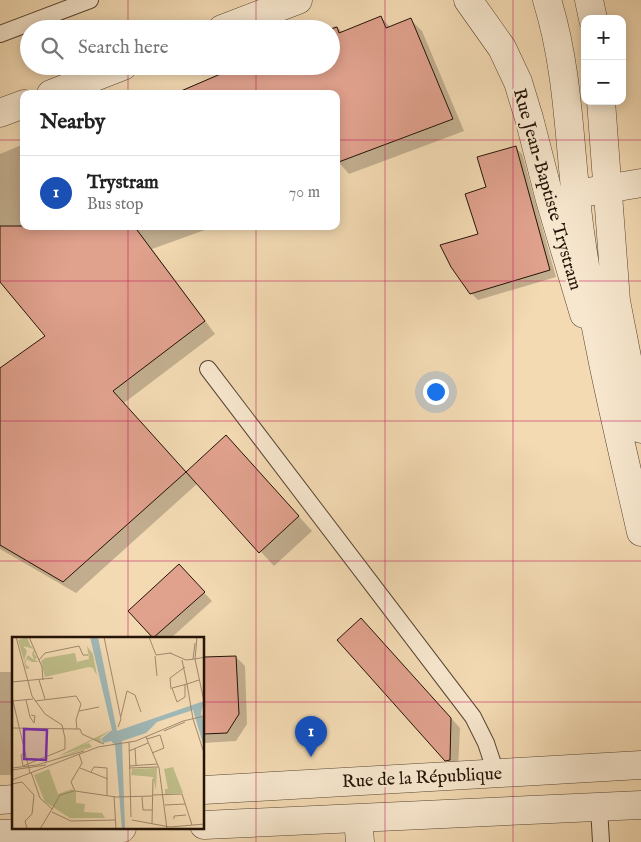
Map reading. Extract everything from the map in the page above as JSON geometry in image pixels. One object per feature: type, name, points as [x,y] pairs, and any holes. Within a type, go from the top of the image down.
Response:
[{"type":"street","points":[[246,20],[298,0]]},
{"type":"street","name":"Rue Jean-Baptiste Trystram","points":[[468,0],[502,48],[518,82],[564,251],[608,388]]},
{"type":"street","name":"Rue Jean-Baptiste Trystram","points":[[547,0],[562,64],[581,242],[608,388],[641,532]]},
{"type":"street","points":[[589,0],[592,15]]},
{"type":"street","points":[[61,90],[101,75]]},
{"type":"street","points":[[602,105],[619,323],[641,429]]},
{"type":"street","points":[[0,113],[20,106]]},
{"type":"street","points":[[576,194],[641,183]]},
{"type":"street","points":[[614,766],[641,755]]},
{"type":"street","name":"Rue de la République","points":[[205,790],[641,765]]},
{"type":"street","points":[[205,825],[359,830],[599,807],[641,805]]},
{"type":"street","points":[[0,834],[81,830]]},
{"type":"lane","points":[[37,20],[90,0]]},
{"type":"lane","points":[[0,34],[20,26]]},
{"type":"lane","points":[[208,370],[473,717],[486,742],[496,773]]},
{"type":"lane","points":[[599,807],[601,842]]},
{"type":"building","points":[[381,16],[386,28],[411,18],[453,119],[340,161],[340,90],[183,90],[218,75],[340,75],[340,33]]},
{"type":"building","points":[[516,146],[550,270],[470,294],[451,267],[440,245],[478,234],[465,194],[486,187],[477,157]]},
{"type":"building","points":[[0,226],[20,226],[20,230],[137,230],[205,321],[113,391],[186,472],[63,582],[0,545],[0,368],[45,336],[0,282]]},
{"type":"building","points":[[226,435],[299,516],[259,553],[186,472]]},
{"type":"building","points":[[179,564],[205,592],[154,637],[128,611]]},
{"type":"building","points":[[361,618],[451,718],[450,760],[445,761],[337,640]]},
{"type":"building","points":[[236,656],[239,714],[227,733],[205,734],[205,657]]},
{"type":"place","name":"Trystram","points":[[311,757]]}]
